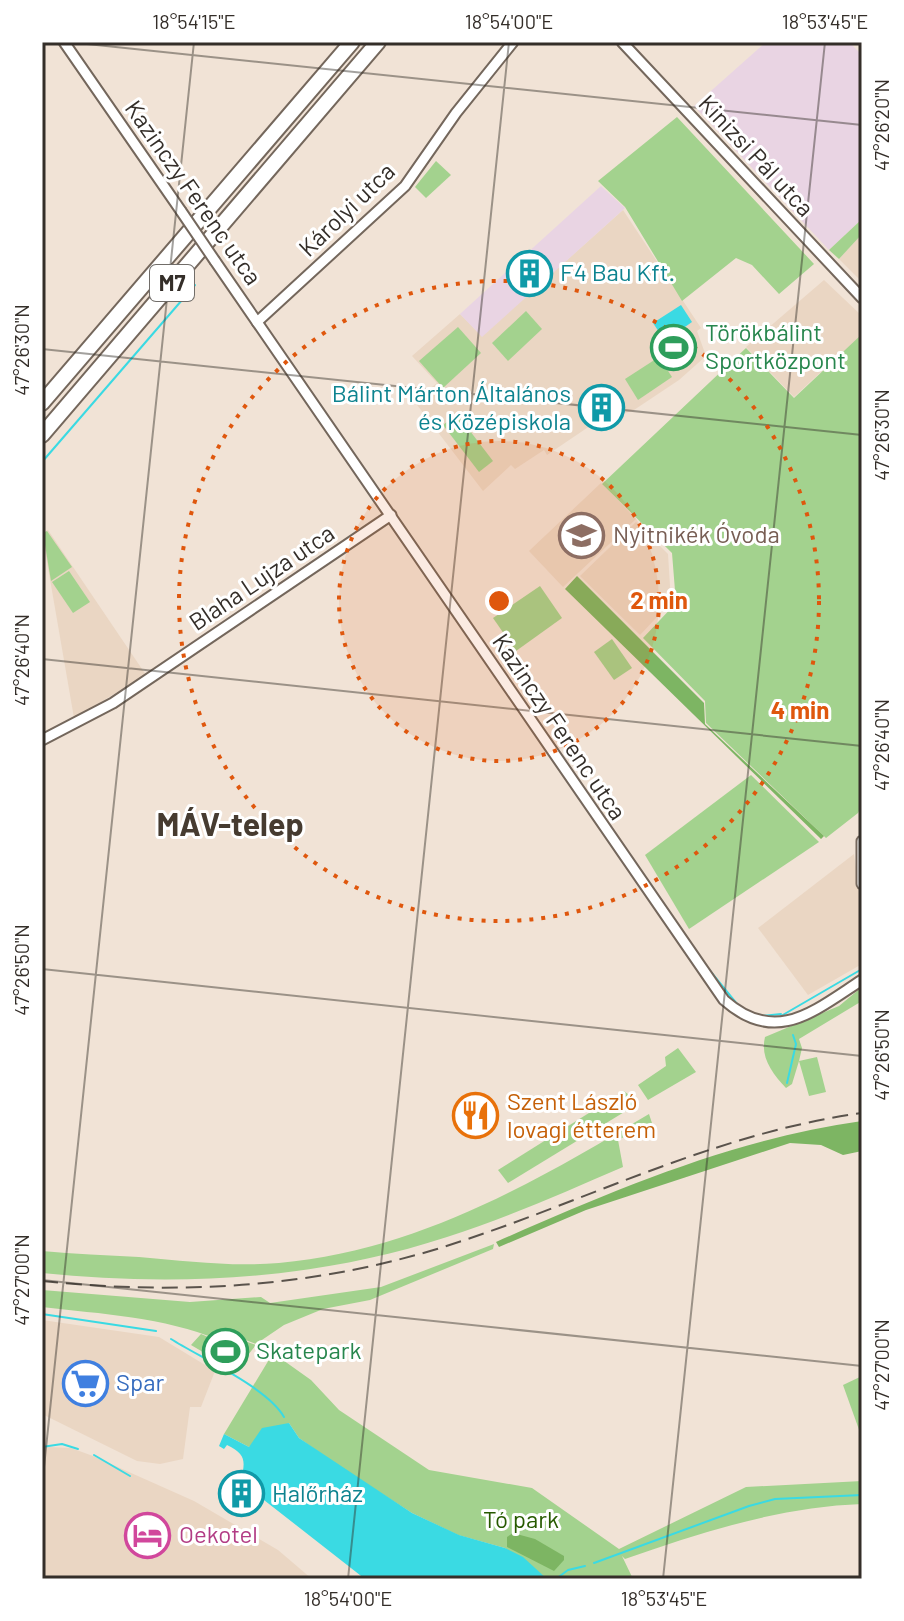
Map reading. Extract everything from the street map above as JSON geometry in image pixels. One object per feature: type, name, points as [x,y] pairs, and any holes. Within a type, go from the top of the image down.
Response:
[{"type":"highway","name":"M7","points":[[42,403],[352,42]]},
{"type":"highway","name":"M7","points":[[42,435],[378,42]]},
{"type":"street","name":"Kazinczy Ferenc utca","points":[[64,42],[724,1000],[738,1012],[765,1023],[778,1024],[805,1015],[862,980]]},
{"type":"street","name":"Károlyi utca","points":[[257,322],[405,186],[452,118],[513,42]]},
{"type":"street","name":"Kinizsi Pál utca","points":[[622,42],[862,298]]},
{"type":"street","name":"Blaha Lujza utca","points":[[42,740],[89,717],[156,674],[391,515]]},
{"type":"street","points":[[862,841],[862,884]]},
{"type":"shaded area","points":[[766,42],[849,42],[862,55],[862,219],[829,250],[694,106]]},
{"type":"shaded area","points":[[601,186],[625,208],[482,337],[460,314]]},
{"type":"shaded area","points":[[623,210],[701,328],[697,331],[706,356],[679,380],[634,410],[620,415],[615,409],[547,455],[544,450],[515,469],[511,465],[483,491],[414,401],[437,383],[412,356],[460,314],[482,336]]},
{"type":"shaded area","points":[[862,234],[862,282],[839,259]]},
{"type":"shaded area","points":[[824,280],[862,316],[862,411],[823,370],[794,397],[746,347]]},
{"type":"shaded area","name":"Nyitnikék Óvoda","points":[[601,483],[636,519],[563,587],[529,551]]},
{"type":"shaded area","points":[[636,522],[668,554],[671,602],[640,635],[580,576]]},
{"type":"shaded area","points":[[48,530],[146,675],[74,718],[42,533]]},
{"type":"shaded area","points":[[854,854],[862,910],[862,964],[808,995],[758,928]]},
{"type":"shaded area","points":[[42,1320],[159,1337],[215,1371],[201,1407],[190,1407],[183,1459],[160,1464],[137,1461],[42,1414]]},
{"type":"shaded area","points":[[42,1448],[71,1448],[93,1456],[194,1501],[278,1550],[312,1579],[42,1579]]},
{"type":"green space","points":[[677,117],[814,264],[779,294],[752,265],[736,258],[682,301],[625,207],[598,181]]},
{"type":"green space","points":[[436,161],[451,175],[426,198],[415,187]]},
{"type":"green space","points":[[862,219],[862,234],[839,259],[829,250]]},
{"type":"green space","points":[[526,311],[542,329],[508,361],[492,343]]},
{"type":"green space","points":[[458,327],[481,353],[443,388],[419,361]]},
{"type":"green space","points":[[862,334],[862,805],[858,813],[826,838],[706,723],[705,701],[643,638],[676,603],[672,553],[602,484],[746,348],[794,398]]},
{"type":"green space","points":[[659,357],[672,377],[638,400],[625,379]]},
{"type":"green space","points":[[457,414],[493,461],[479,472],[443,425]]},
{"type":"green space","points":[[47,531],[72,567],[51,581],[43,533]]},
{"type":"green space","points":[[69,571],[90,602],[73,613],[52,582]]},
{"type":"green space","points":[[577,576],[704,703],[705,724],[824,836],[821,839],[565,589]]},
{"type":"green space","points":[[540,586],[562,618],[516,651],[493,618]]},
{"type":"green space","points":[[612,639],[632,668],[614,680],[594,652]]},
{"type":"green space","points":[[751,775],[819,842],[689,929],[645,855]]},
{"type":"green space","points":[[862,987],[862,1001],[799,1039],[802,1048],[792,1084],[786,1088],[768,1064],[764,1051],[765,1037],[839,1006]]},
{"type":"green space","points":[[678,1048],[696,1072],[648,1100],[638,1085],[666,1066],[665,1057]]},
{"type":"green space","points":[[817,1057],[826,1092],[809,1096],[799,1061]]},
{"type":"green space","points":[[624,1091],[639,1103],[508,1183],[498,1170]]},
{"type":"green space","points":[[649,1114],[652,1123],[618,1140],[623,1167],[492,1222],[398,1251],[347,1263],[246,1276],[144,1279],[42,1273],[42,1251],[261,1264],[330,1256],[378,1244],[426,1229],[518,1188]]},
{"type":"green space","points":[[862,1121],[862,1151],[843,1155],[821,1145],[790,1143],[586,1210],[499,1247],[496,1242],[630,1186],[721,1153],[814,1129]]},
{"type":"green space","points":[[494,1244],[493,1249],[370,1300],[323,1309],[284,1325],[256,1344],[225,1332],[219,1340],[154,1321],[42,1307],[42,1290],[190,1302],[261,1297],[270,1303],[381,1287]]},
{"type":"green space","name":"Skatepark","points":[[201,1334],[220,1342],[225,1334],[256,1345],[235,1371],[191,1345]]},
{"type":"green space","name":"Tó park","points":[[273,1353],[311,1380],[339,1410],[429,1470],[532,1488],[619,1549],[746,1487],[862,1481],[862,1504],[771,1516],[625,1559],[622,1556],[633,1579],[546,1578],[505,1548],[458,1535],[412,1513],[299,1438],[289,1423],[249,1447],[224,1434]]},
{"type":"green space","points":[[862,1376],[862,1438],[843,1385]]},
{"type":"green space","points":[[513,1533],[535,1539],[564,1556],[564,1560],[554,1571],[507,1547],[507,1537]]},
{"type":"water","points":[[681,305],[692,322],[665,341],[653,323]]},
{"type":"water","points":[[289,1423],[299,1438],[412,1513],[459,1535],[505,1548],[523,1557],[547,1579],[365,1579],[241,1482],[243,1459],[227,1445],[224,1449],[219,1446],[224,1434],[249,1447],[262,1428]]},
{"type":"waterway","points":[[42,462],[195,285]]},
{"type":"waterway","points":[[706,966],[737,1004]]},
{"type":"waterway","points":[[781,1016],[862,969]]},
{"type":"waterway","points":[[761,1016],[781,1014]]},
{"type":"waterway","points":[[787,1083],[796,1044],[793,1035]]},
{"type":"waterway","points":[[42,1314],[156,1331]]},
{"type":"waterway","points":[[171,1339],[264,1395],[284,1417]]},
{"type":"waterway","points":[[42,1447],[62,1444],[78,1449]]},
{"type":"waterway","points":[[94,1455],[130,1476]]},
{"type":"waterway","points":[[594,1563],[775,1499],[862,1495]]},
{"type":"waterway","points":[[556,1579],[568,1570],[585,1566]]},
{"type":"railway","points":[[42,1281],[142,1287],[241,1285],[290,1280],[388,1262],[491,1231],[699,1153],[806,1123],[862,1113]]},
{"type":"place","name":"F4 Bau Kft.","points":[[529,273]]},
{"type":"place","name":"Törökbálint Sportközpont","points":[[674,347]]},
{"type":"place","name":"Bálint Márton Általános és Középiskola","points":[[602,408]]},
{"type":"place","name":"Nyitnikék Óvoda","points":[[582,535]]},
{"type":"place","name":"Szent László lovagi étterem","points":[[476,1116]]},
{"type":"place","name":"Skatepark","points":[[225,1351]]},
{"type":"place","name":"Spar","points":[[85,1383]]},
{"type":"place","name":"Halőrház","points":[[241,1494]]},
{"type":"place","name":"Oekotel","points":[[148,1535]]},
{"type":"district","name":"MÁV-telep","points":[[230,825]]}]
